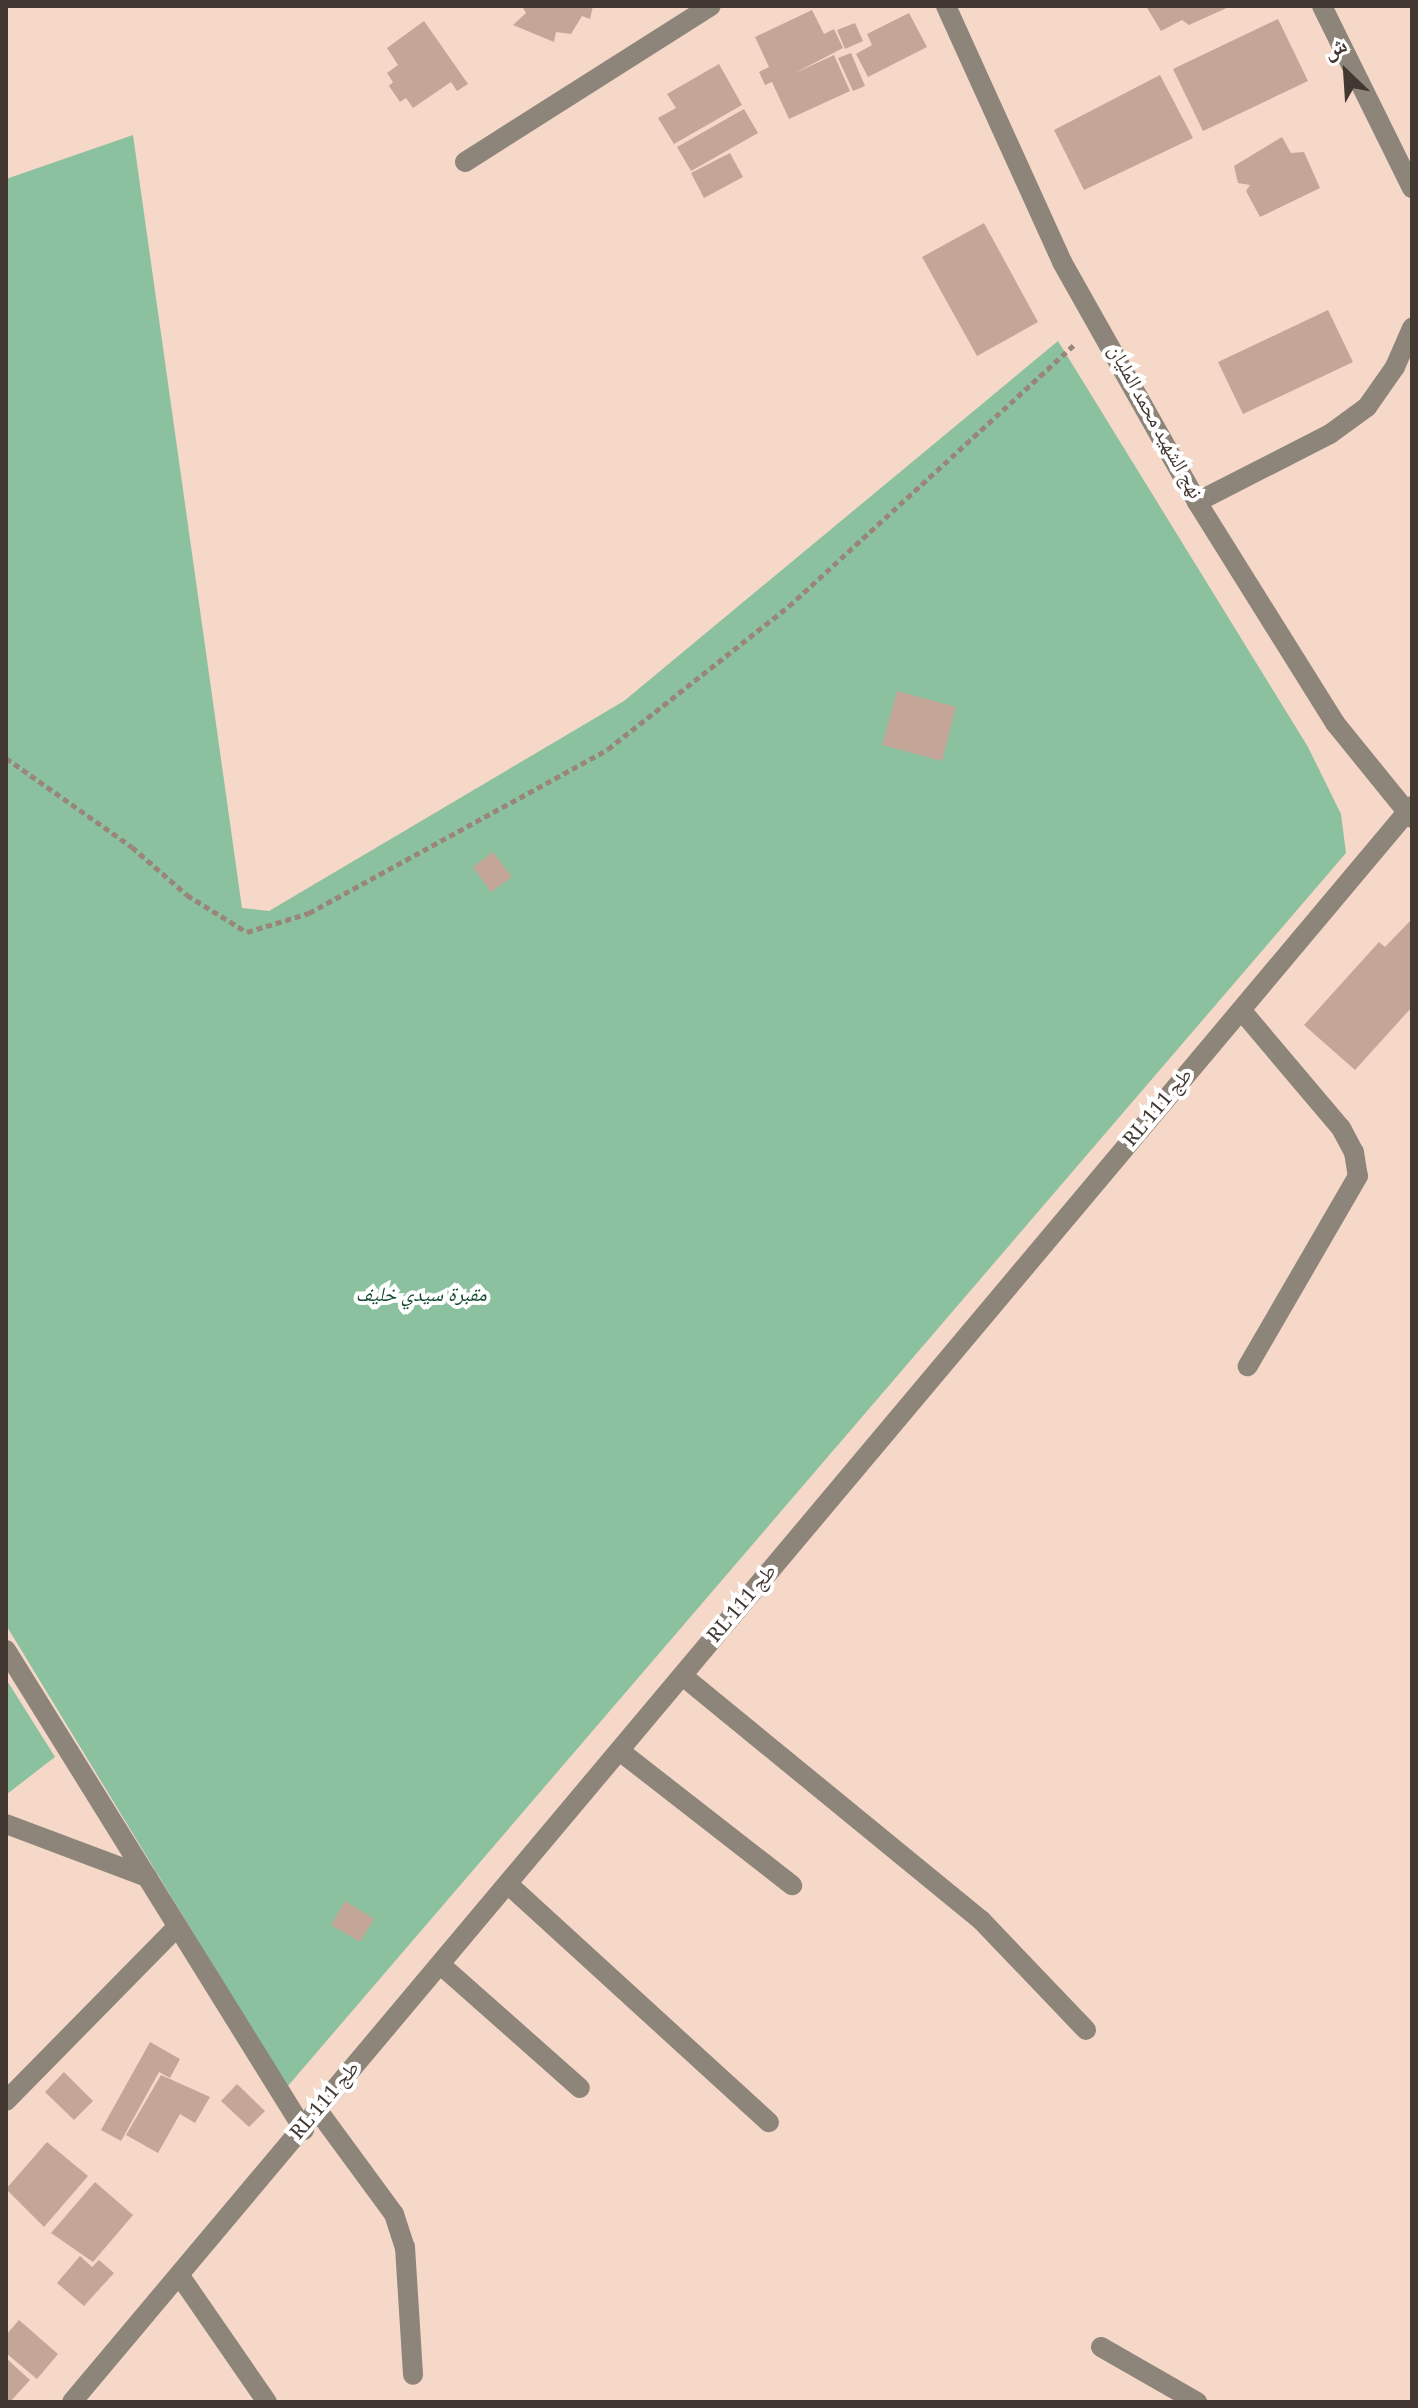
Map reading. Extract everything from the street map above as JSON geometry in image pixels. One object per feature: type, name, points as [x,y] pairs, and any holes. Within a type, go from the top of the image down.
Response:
[{"type":"street","points":[[465,162],[711,6]]},
{"type":"street","name":"نهج الشهيد محمد المليان","points":[[946,6],[1062,262],[1197,502],[1335,723],[1411,812]]},
{"type":"street","points":[[1322,6],[1412,188]]},
{"type":"street","points":[[1197,502],[1330,434],[1367,407],[1395,367],[1412,328]]},
{"type":"street","name":"RL طج 111","points":[[72,2402],[1411,812]]},
{"type":"street","points":[[1242,1011],[1341,1128],[1354,1152],[1358,1176],[1248,1366]]},
{"type":"street","points":[[6,1650],[304,2130]]},
{"type":"street","points":[[684,1677],[981,1920],[1086,2030]]},
{"type":"street","points":[[621,1752],[792,1885]]},
{"type":"street","points":[[6,1824],[147,1877]]},
{"type":"street","points":[[509,1885],[769,2122]]},
{"type":"street","points":[[6,2101],[177,1927]]},
{"type":"street","points":[[442,1966],[580,2088]]},
{"type":"street","points":[[319,2112],[394,2214],[405,2247],[413,2375]]},
{"type":"street","points":[[180,2276],[267,2402]]},
{"type":"street","points":[[1101,2347],[1197,2402]]},
{"type":"path","points":[[6,758],[132,847],[187,895],[247,932],[309,913],[608,749],[789,606],[1096,323]]},
{"type":"green space","name":"مقبرة سيدي خليف","points":[[133,135],[242,908],[269,911],[624,701],[1058,341],[1308,747],[1341,814],[1346,853],[287,2087],[6,1625],[6,179]]},
{"type":"green space","points":[[6,1679],[55,1757],[7,1794],[6,1794]]},
{"type":"building","points":[[522,6],[593,6],[590,19],[582,16],[571,34],[556,32],[554,42],[513,25],[526,13]]},
{"type":"building","points":[[1146,6],[1231,6],[1189,25],[1182,20],[1161,31]]},
{"type":"building","points":[[812,10],[824,34],[834,29],[843,48],[793,74],[834,55],[850,91],[789,119],[772,82],[765,85],[759,72],[769,67],[755,37]]},
{"type":"building","points":[[909,13],[927,47],[868,77],[856,54],[872,45],[867,34]]},
{"type":"building","points":[[1278,19],[1308,81],[1203,131],[1173,69]]},
{"type":"building","points":[[424,21],[468,84],[457,91],[451,82],[413,108],[406,98],[400,102],[389,86],[393,82],[387,73],[398,65],[387,48]]},
{"type":"building","points":[[855,23],[863,41],[845,49],[837,30]]},
{"type":"building","points":[[851,53],[865,86],[853,91],[838,58]]},
{"type":"building","points":[[719,64],[742,105],[674,144],[658,118],[676,108],[667,94]]},
{"type":"building","points":[[1160,75],[1193,138],[1084,190],[1054,130]]},
{"type":"building","points":[[744,109],[758,133],[691,171],[677,147]]},
{"type":"building","points":[[1282,137],[1291,153],[1304,152],[1320,188],[1260,217],[1246,191],[1250,185],[1238,183],[1234,166]]},
{"type":"building","points":[[730,153],[743,177],[704,198],[691,173]]},
{"type":"building","points":[[984,223],[1038,322],[977,356],[922,257]]},
{"type":"building","points":[[1328,310],[1353,362],[1243,414],[1218,362]]},
{"type":"building","points":[[897,691],[956,707],[942,761],[882,745]]},
{"type":"building","points":[[493,852],[512,877],[491,892],[473,867]]},
{"type":"building","points":[[1412,919],[1412,1007],[1355,1070],[1304,1025],[1379,942],[1385,947]]},
{"type":"building","points":[[345,1901],[374,1919],[360,1942],[331,1925]]},
{"type":"building","points":[[150,2042],[180,2059],[170,2078],[159,2072],[121,2141],[101,2130]]},
{"type":"building","points":[[64,2072],[93,2101],[74,2120],[45,2092]]},
{"type":"building","points":[[161,2075],[210,2097],[195,2123],[180,2114],[158,2153],[126,2135]]},
{"type":"building","points":[[237,2084],[265,2111],[249,2127],[221,2101]]},
{"type":"building","points":[[47,2142],[88,2176],[44,2227],[6,2189]]},
{"type":"building","points":[[95,2182],[133,2215],[93,2262],[51,2233]]},
{"type":"building","points":[[80,2256],[92,2267],[99,2260],[114,2273],[84,2306],[57,2283]]},
{"type":"building","points":[[19,2320],[58,2354],[37,2379],[6,2353],[6,2335]]},
{"type":"building","points":[[6,2358],[30,2380],[10,2402],[6,2402]]}]
